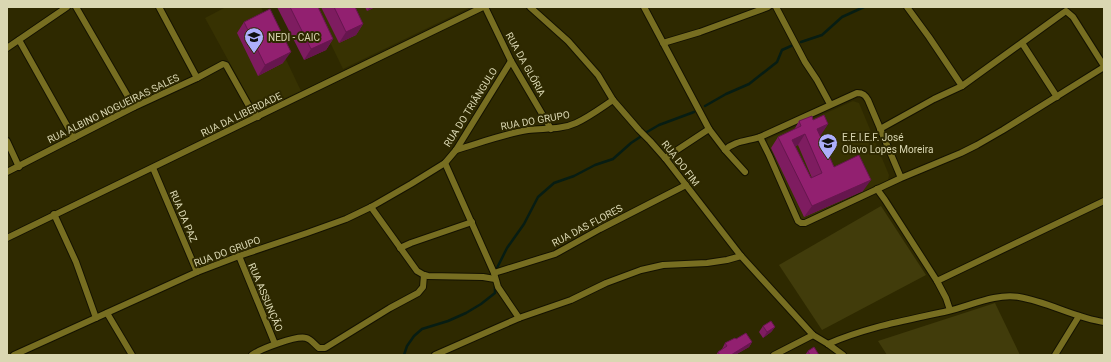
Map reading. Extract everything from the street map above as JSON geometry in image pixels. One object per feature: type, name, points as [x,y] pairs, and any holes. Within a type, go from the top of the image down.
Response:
[{"type":"street","points":[[7,48],[67,7]]},
{"type":"street","points":[[76,7],[134,108]]},
{"type":"street","points":[[159,7],[197,78]]},
{"type":"street","name":"RUA DA GLÓRIA","points":[[484,7],[511,61],[551,129]]},
{"type":"street","name":"RUA DA LIBERDADE","points":[[7,238],[484,7]]},
{"type":"street","name":"RUA DO FIM","points":[[530,7],[568,41],[598,75],[613,100],[666,158],[741,256],[813,335],[843,355]]},
{"type":"street","points":[[644,7],[709,129],[725,150],[745,172]]},
{"type":"street","points":[[663,43],[700,32],[768,7]]},
{"type":"street","points":[[776,7],[805,62],[830,104]]},
{"type":"street","points":[[907,8],[929,37],[962,86]]},
{"type":"street","points":[[760,136],[798,221],[805,223],[901,178],[977,145],[1104,66],[1073,17],[1066,12],[1063,12],[962,86],[880,129]]},
{"type":"street","points":[[19,40],[74,138]]},
{"type":"street","points":[[1022,43],[1058,96]]},
{"type":"street","name":"RUA DO TRIÂNGULO","points":[[445,163],[456,150],[511,61]]},
{"type":"street","name":"RUA ALBINO NOGUEIRAS SALES","points":[[7,172],[223,64],[226,65],[249,106],[258,117]]},
{"type":"street","points":[[725,150],[729,146],[760,136],[830,104],[857,93],[861,93],[865,95],[868,100],[901,178]]},
{"type":"street","name":"RUA DO GRUPO","points":[[456,150],[510,134],[544,128],[551,129],[576,123],[613,100]]},
{"type":"street","points":[[666,158],[709,129]]},
{"type":"street","points":[[7,141],[19,167]]},
{"type":"street","points":[[445,163],[472,222],[495,276],[498,287],[519,318]]},
{"type":"street","name":"RUA DO GRUPO","points":[[19,354],[198,272],[238,256],[346,219],[371,207],[445,163]]},
{"type":"street","name":"RUA DA PAZ","points":[[153,168],[198,272]]},
{"type":"street","name":"RUA DAS FLORES","points":[[495,276],[555,254],[686,185]]},
{"type":"street","points":[[877,189],[937,281],[946,298],[950,310]]},
{"type":"street","points":[[937,281],[1104,201]]},
{"type":"street","points":[[371,207],[416,271],[424,275],[495,276]]},
{"type":"street","points":[[54,214],[76,262],[96,318]]},
{"type":"street","points":[[400,248],[472,222]]},
{"type":"street","name":"RUA ASSUNÇÃO","points":[[238,256],[275,344]]},
{"type":"street","points":[[434,355],[519,318],[570,300],[606,283],[641,270],[663,265],[713,262],[741,256]]},
{"type":"street","points":[[319,348],[325,348],[390,308],[418,293],[423,287],[424,275]]},
{"type":"street","points":[[828,344],[856,333],[978,302],[1005,297],[1018,297],[1043,303],[1079,316],[1104,322]]},
{"type":"street","points":[[107,313],[132,355]]},
{"type":"street","points":[[1055,355],[1079,316]]},
{"type":"street","points":[[774,355],[813,335]]},
{"type":"street","points":[[252,355],[259,350],[275,344],[301,337],[308,338],[319,348],[320,355]]},
{"type":"shaded area","name":"NEDI - CAIC","points":[[226,7],[261,7],[301,91],[256,111],[205,18]]},
{"type":"shaded area","points":[[313,7],[471,7],[343,69]]},
{"type":"shaded area","name":"E.E.I.E.F. José Olavo Lopes Moreira","points":[[853,101],[859,103],[889,175],[888,181],[805,222],[801,220],[766,145],[768,139]]},
{"type":"shaded area","points":[[881,206],[926,275],[822,330],[779,265]]},
{"type":"shaded area","points":[[995,303],[1020,355],[887,355],[878,341]]},
{"type":"building","points":[[290,7],[318,7],[333,39],[311,49]]},
{"type":"building","points":[[334,7],[355,7],[363,24],[346,32]]},
{"type":"building","points":[[270,9],[291,52],[265,65],[244,22]]},
{"type":"building","points":[[824,115],[828,124],[817,129],[834,167],[859,155],[871,180],[812,206],[778,137],[801,126],[799,121],[812,116],[813,120]],"holes":[[[805,134],[822,173],[811,178],[792,140]]]},
{"type":"building","points":[[771,321],[775,327],[767,332],[763,326]]},
{"type":"building","points":[[746,333],[752,342],[731,355],[720,355],[718,352],[727,346],[725,343]]},
{"type":"building","points":[[814,347],[819,355],[810,355],[808,351]]},
{"type":"waterway","points":[[801,42],[822,35],[842,17],[864,7]]},
{"type":"waterway","points":[[705,106],[726,94],[749,84],[777,62],[782,50],[791,46]]},
{"type":"waterway","points":[[647,132],[659,125],[694,112]]},
{"type":"waterway","points":[[497,268],[507,248],[524,224],[538,197],[554,183],[574,176],[595,165],[613,159],[640,137]]},
{"type":"waterway","points":[[404,355],[407,346],[414,336],[422,329],[448,321],[466,313],[495,293],[495,286]]},
{"type":"place","name":"NEDI - CAIC","points":[[254,54]]},
{"type":"place","name":"E.E.I.E.F. José Olavo Lopes Moreira","points":[[828,160]]}]
